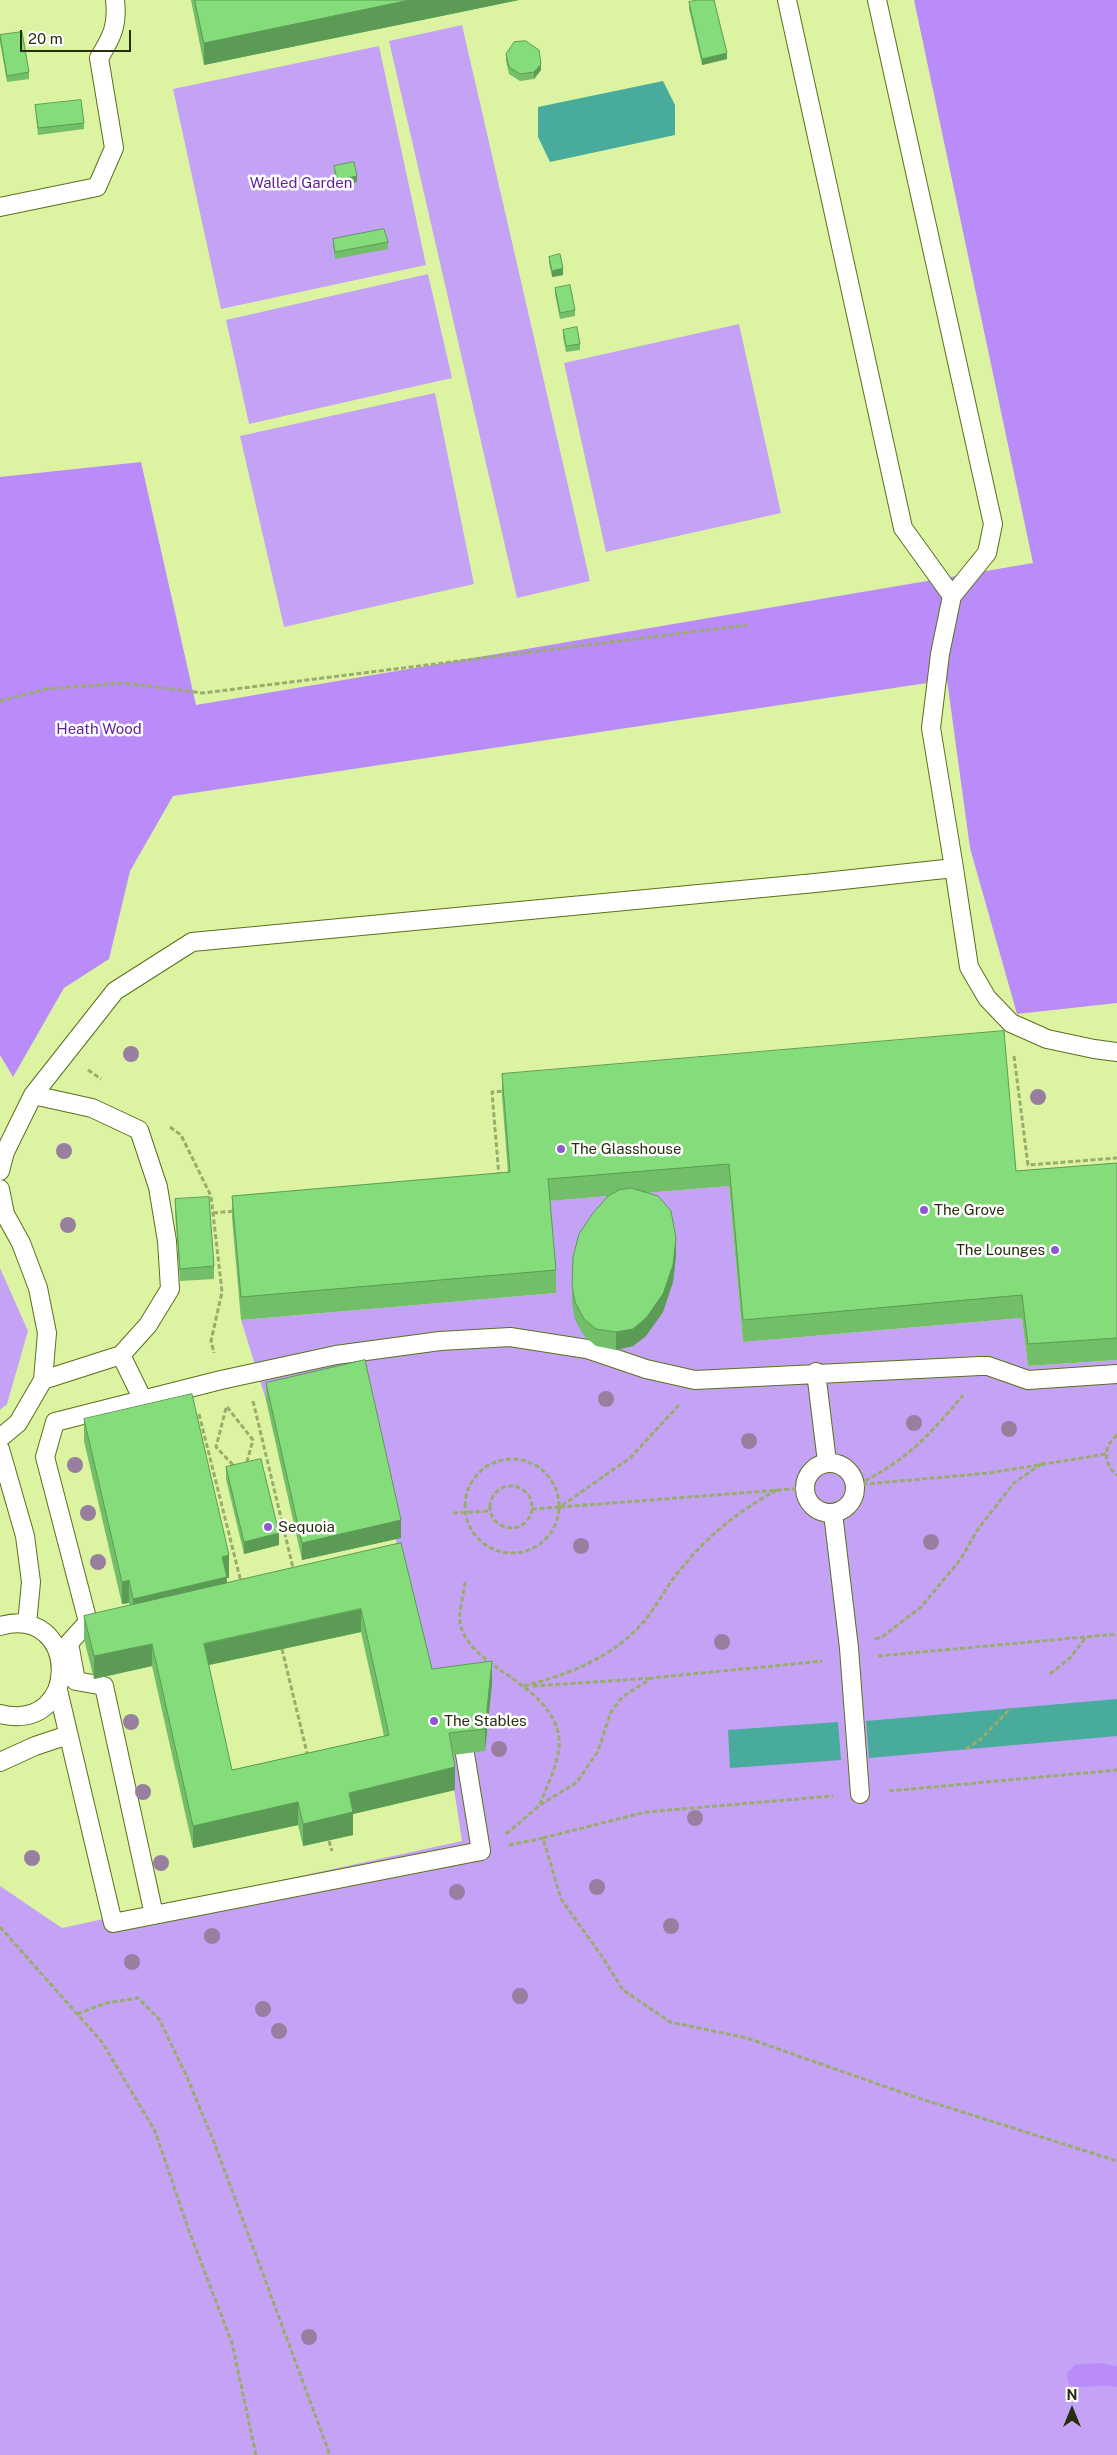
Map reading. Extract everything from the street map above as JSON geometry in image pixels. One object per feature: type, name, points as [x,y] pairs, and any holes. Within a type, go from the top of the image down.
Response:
[{"type":"lane","points":[[0,207],[98,187],[114,148],[99,58],[111,38],[117,18],[115,0]]},
{"type":"lane","points":[[787,0],[902,528],[952,596]]},
{"type":"lane","points":[[877,0],[993,524],[987,553],[952,596],[940,654],[932,728],[969,967],[987,998],[1010,1023],[1047,1038],[1094,1049],[1117,1052]]},
{"type":"lane","points":[[0,1171],[5,1152],[33,1095],[115,991],[192,942],[833,882],[954,868]]},
{"type":"lane","points":[[33,1095],[92,1108],[139,1130],[158,1188],[166,1241],[170,1289],[148,1325],[121,1355],[44,1380]]},
{"type":"lane","points":[[0,1189],[5,1214],[21,1243],[38,1288],[47,1333],[44,1380],[18,1423],[0,1438]]},
{"type":"lane","points":[[154,1915],[104,1686],[76,1681],[68,1643],[88,1622],[45,1457],[55,1422],[222,1380],[336,1355],[440,1341],[510,1337],[587,1349],[646,1369],[695,1380],[816,1372],[980,1366],[988,1366],[1028,1380],[1117,1374]]},
{"type":"lane","points":[[121,1355],[143,1400]]},
{"type":"lane","points":[[816,1372],[827,1462]]},
{"type":"lane","points":[[0,1449],[25,1536],[31,1582],[26,1624]]},
{"type":"lane","points":[[827,1462],[843,1465],[849,1471],[856,1485],[852,1500],[841,1511],[834,1513],[816,1510],[810,1504],[804,1488],[809,1474],[814,1468],[827,1462]]},
{"type":"lane","points":[[834,1513],[849,1653],[860,1794]]},
{"type":"lane","points":[[0,1626],[11,1622],[26,1624],[40,1629],[50,1638],[58,1650],[62,1663],[62,1677],[58,1690],[42,1709],[28,1715],[13,1717],[0,1714]]},
{"type":"lane","points":[[58,1690],[113,1923],[481,1851],[465,1754]]},
{"type":"lane","points":[[0,1762],[35,1746],[68,1735]]},
{"type":"path","points":[[0,702],[46,689],[122,683],[203,693],[748,625]]},
{"type":"path","points":[[1010,1023],[1028,1165],[1117,1158]]},
{"type":"path","points":[[500,1187],[492,1092],[512,1090]]},
{"type":"path","points":[[213,1213],[243,1210]]},
{"type":"path","points":[[856,1485],[886,1471],[920,1444],[967,1390],[980,1366]]},
{"type":"path","points":[[222,1380],[227,1407],[216,1448],[243,1475]]},
{"type":"path","points":[[222,1380],[253,1399],[296,1580]]},
{"type":"path","points":[[222,1380],[197,1406],[243,1590]]},
{"type":"path","points":[[560,1507],[630,1458],[675,1410],[695,1380]]},
{"type":"path","points":[[227,1407],[253,1440],[245,1466]]},
{"type":"path","points":[[1117,1435],[1110,1441],[1106,1454],[1110,1468],[1117,1475]]},
{"type":"path","points":[[856,1485],[988,1473],[1044,1462],[1106,1454]]},
{"type":"path","points":[[505,1459],[522,1460],[537,1465],[549,1477],[557,1491],[560,1507],[557,1522],[550,1535],[539,1545],[525,1552],[511,1554],[483,1544],[472,1532],[466,1512],[468,1488],[477,1474],[490,1464],[505,1459]]},
{"type":"path","points":[[849,1653],[882,1637],[921,1607],[960,1560],[978,1529],[1014,1483],[1044,1462]]},
{"type":"path","points":[[510,1486],[517,1487],[529,1495],[532,1510],[531,1516],[522,1526],[509,1529],[497,1523],[490,1511],[490,1504],[497,1492],[510,1486]]},
{"type":"path","points":[[524,1686],[548,1680],[598,1660],[639,1628],[675,1576],[705,1541],[746,1506],[780,1488]]},
{"type":"path","points":[[532,1510],[780,1488],[804,1488]]},
{"type":"path","points":[[453,1513],[490,1511]]},
{"type":"path","points":[[466,1582],[460,1626],[466,1637],[484,1658],[524,1686],[550,1712],[558,1733],[559,1752],[540,1805]]},
{"type":"path","points":[[524,1686],[652,1678],[849,1653],[1117,1634]]},
{"type":"path","points":[[1050,1674],[1070,1658],[1086,1637]]},
{"type":"path","points":[[282,1649],[310,1765]]},
{"type":"path","points":[[481,1851],[520,1825],[540,1805],[577,1782],[598,1751],[611,1712],[622,1697],[652,1678]]},
{"type":"path","points":[[966,1749],[981,1739],[1011,1708]]},
{"type":"path","points":[[481,1851],[543,1838],[646,1812],[1117,1770]]},
{"type":"path","points":[[543,1838],[561,1898],[623,1990],[670,2022],[747,2038],[910,2095],[1117,2161]]},
{"type":"path","points":[[0,1927],[102,2042],[155,2131],[189,2231],[232,2343],[256,2455]]},
{"type":"path","points":[[77,2014],[106,2003],[138,1998],[159,2019],[187,2077],[214,2142],[330,2455]]},
{"type":"green space","name":"Heath Wood","points":[[914,0],[1117,0],[1117,1003],[1017,1014],[970,848],[947,680],[173,796],[130,871],[109,959],[64,988],[13,1077],[0,1055],[0,477],[141,462],[196,705],[1033,563]]},
{"type":"green space","points":[[462,25],[590,581],[517,598],[389,41]]},
{"type":"green space","name":"Walled Garden","points":[[379,46],[426,265],[221,309],[173,89]]},
{"type":"green space","points":[[428,274],[452,378],[249,424],[226,320]]},
{"type":"green space","points":[[739,324],[781,513],[606,552],[564,363]]},
{"type":"green space","points":[[435,393],[474,584],[284,627],[240,436]]},
{"type":"green space","points":[[729,1186],[743,1342],[1022,1318],[1028,1366],[1117,1360],[1117,2455],[0,2455],[0,1886],[62,1928],[462,1841],[449,1756],[401,1566],[365,1378],[266,1400],[241,1320],[556,1293],[548,1201]]},
{"type":"green space","points":[[0,1268],[28,1331],[7,1404],[0,1410]]},
{"type":"green space","points":[[1098,2363],[1117,2366],[1117,2387],[1069,2385],[1067,2373],[1075,2365]]},
{"type":"water","points":[[663,81],[675,105],[675,135],[550,162],[538,137],[538,107]]},
{"type":"water","points":[[1117,1699],[1117,1736],[869,1758],[866,1721]]},
{"type":"water","points":[[838,1722],[841,1760],[730,1768],[728,1730]]},
{"type":"building","points":[[195,0],[410,0],[204,43]]},
{"type":"building","points":[[714,0],[727,53],[702,59],[689,2]]},
{"type":"building","points":[[22,32],[29,72],[7,76],[0,35]]},
{"type":"building","points":[[526,41],[539,50],[541,64],[534,72],[520,74],[509,67],[506,54],[514,42]]},
{"type":"building","points":[[81,100],[84,123],[38,128],[35,105]]},
{"type":"building","points":[[354,162],[357,176],[337,180],[334,166]]},
{"type":"building","points":[[384,229],[388,242],[335,252],[333,239]]},
{"type":"building","points":[[560,254],[563,268],[552,271],[549,257]]},
{"type":"building","points":[[570,285],[575,310],[560,313],[555,288]]},
{"type":"building","points":[[577,327],[580,344],[566,346],[563,330]]},
{"type":"building","name":"The Grove","points":[[1004,1031],[1016,1171],[1117,1163],[1117,1338],[1028,1344],[1022,1295],[743,1320],[729,1164],[548,1179],[556,1270],[241,1297],[232,1196],[510,1172],[502,1074]]},
{"type":"building","points":[[631,1188],[658,1196],[671,1211],[676,1238],[673,1265],[663,1294],[646,1318],[633,1329],[616,1332],[596,1329],[584,1319],[575,1302],[572,1285],[573,1257],[579,1234],[593,1213],[608,1196],[619,1190]]},
{"type":"building","points":[[209,1197],[214,1266],[180,1269],[175,1199]]},
{"type":"building","points":[[365,1360],[401,1520],[302,1543],[266,1383]]},
{"type":"building","points":[[192,1394],[229,1555],[222,1557],[227,1577],[133,1599],[129,1580],[122,1582],[84,1419]]},
{"type":"building","points":[[261,1459],[279,1533],[244,1542],[226,1467]]},
{"type":"building","name":"The Stables","points":[[401,1543],[432,1669],[492,1661],[485,1729],[449,1733],[455,1767],[349,1793],[353,1812],[303,1824],[298,1802],[193,1826],[152,1644],[94,1656],[84,1616]],"holes":[[[361,1609],[389,1735],[232,1770],[204,1644]]]},
{"type":"place","name":"The Glasshouse","points":[[561,1149]]},
{"type":"place","name":"The Grove","points":[[924,1210]]},
{"type":"place","name":"The Lounges","points":[[1055,1250]]},
{"type":"place","name":"Sequoia","points":[[268,1527]]},
{"type":"place","name":"The Stables","points":[[434,1721]]}]
